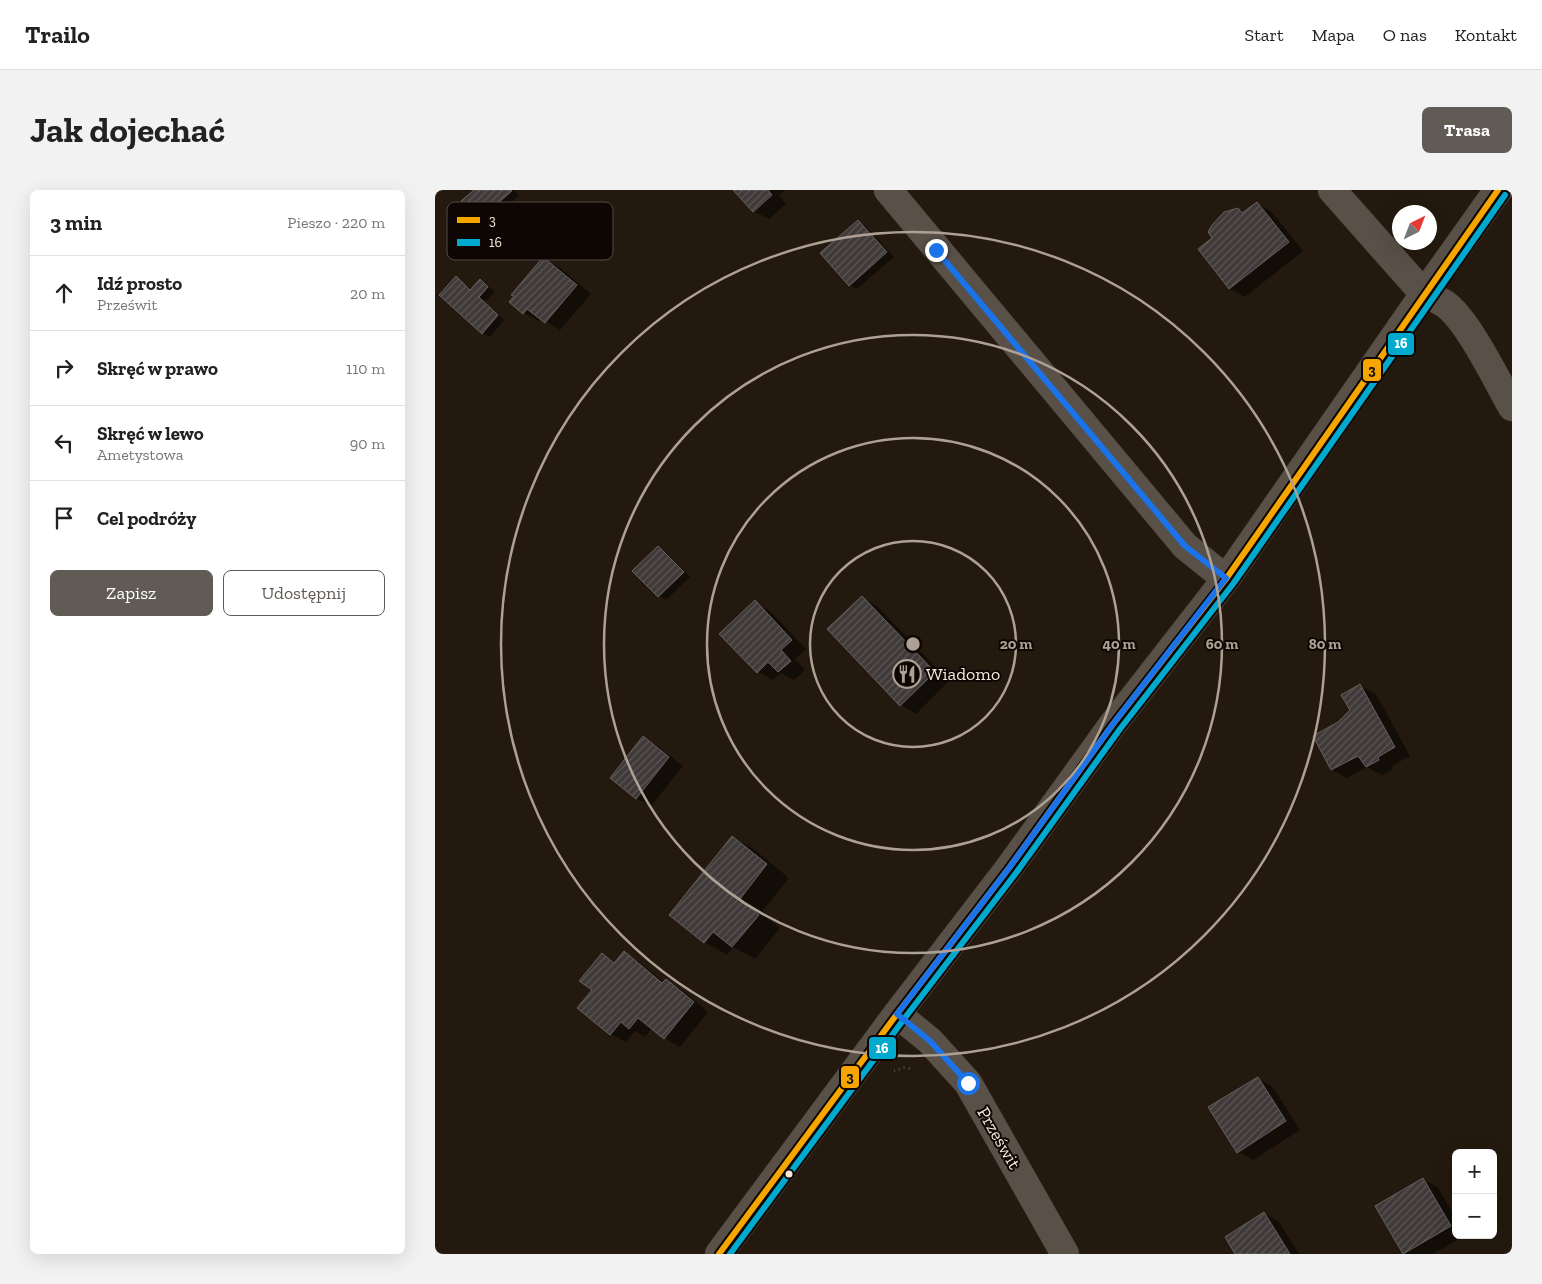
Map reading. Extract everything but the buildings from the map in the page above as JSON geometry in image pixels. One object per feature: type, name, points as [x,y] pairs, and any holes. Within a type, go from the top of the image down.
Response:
[{"type":"street","points":[[888,190],[1185,546],[1226,578]]},
{"type":"street","points":[[1332,190],[1424,294],[1445,304],[1454,312],[1473,338],[1512,407]]},
{"type":"street","points":[[719,1254],[897,1014],[1009,868],[1113,724],[1226,578],[1498,190]]},
{"type":"street","points":[[1443,268],[1512,384]]},
{"type":"street","name":"Prześwit","points":[[897,1014],[930,1041],[968,1083],[1065,1254]]},
{"type":"transit line","name":"3","points":[[719,1254],[897,1014],[1009,868],[1113,724],[1226,579],[1498,190]]},
{"type":"transit line","name":"16","points":[[730,1254],[904,1019],[1016,873],[1120,729],[1233,584],[1505,195]]},
{"type":"place","name":"Wiadomo","points":[[907,674]]},
{"type":"route","points":[[936,250],[1185,546],[1226,578],[1113,724],[1009,868],[897,1014],[930,1041],[968,1083]]}]
